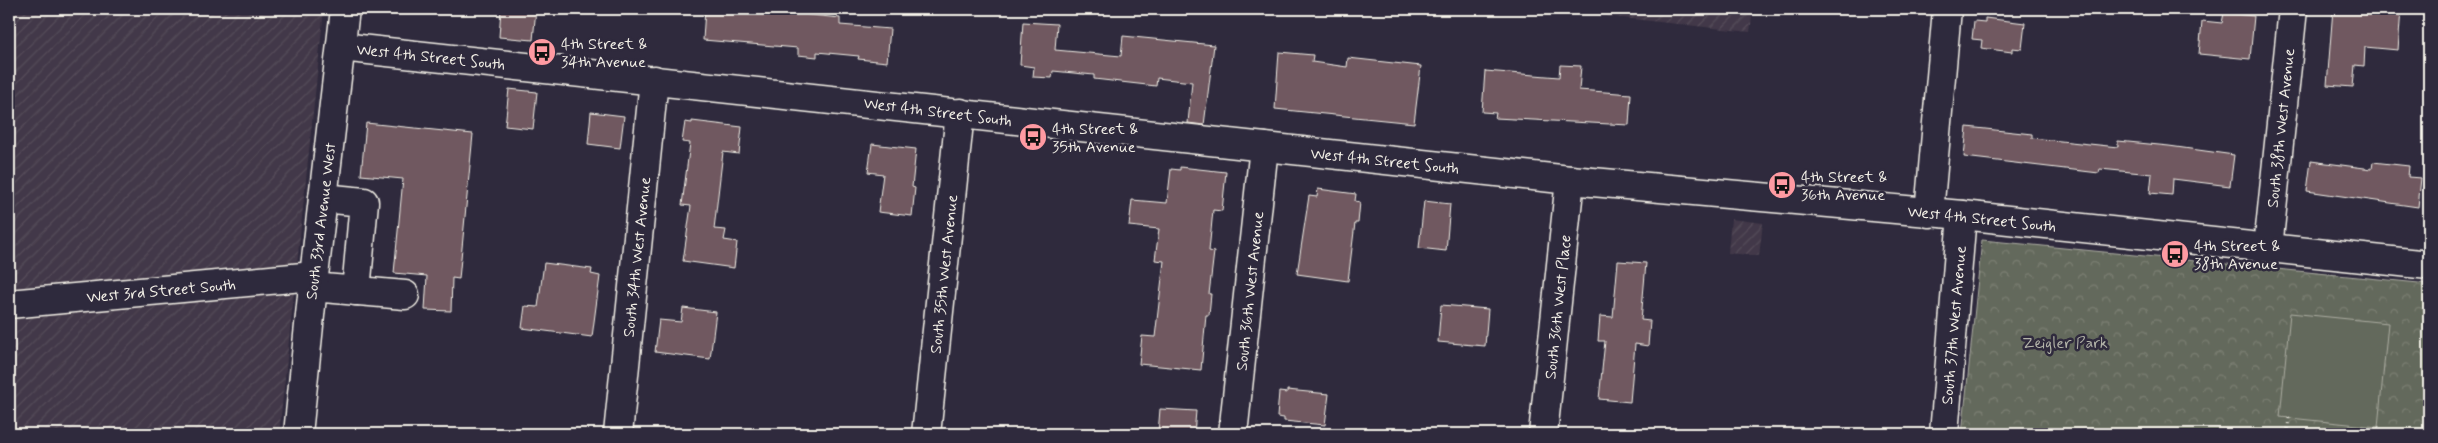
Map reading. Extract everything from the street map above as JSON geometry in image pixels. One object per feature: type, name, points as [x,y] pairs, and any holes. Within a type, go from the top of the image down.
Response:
[{"type":"street","name":"South 33rd Avenue West","points":[[298,434],[318,236],[345,9]]},
{"type":"street","points":[[1929,213],[1947,9]]},
{"type":"street","name":"South 38th West Avenue","points":[[2268,248],[2293,9]]},
{"type":"street","name":"West 4th Street South","points":[[341,47],[1570,180],[1962,215],[2429,265]]},
{"type":"street","name":"South 34th West Avenue","points":[[618,434],[654,80]]},
{"type":"street","name":"South 35th West Avenue","points":[[926,434],[960,113]]},
{"type":"street","name":"South 36th West Avenue","points":[[1233,434],[1264,148]]},
{"type":"street","name":"South 36th West Place","points":[[1543,434],[1570,180]]},
{"type":"street","points":[[323,198],[364,202],[356,291]]},
{"type":"street","name":"South 37th West Avenue","points":[[1944,434],[1962,215]]},
{"type":"street","points":[[318,236],[360,241]]},
{"type":"street","name":"West 3rd Street South","points":[[9,304],[313,282],[356,291],[405,294]]},
{"type":"path","points":[[2287,434],[2289,418]]},
{"type":"path","points":[[2378,427],[2388,434]]},
{"type":"shaded area","points":[[9,9],[324,9],[279,434],[9,434]]},
{"type":"shaded area","points":[[1542,9],[1753,9],[1750,32]]},
{"type":"shaded area","points":[[1731,219],[1763,223],[1759,256],[1728,253]]},
{"type":"green space","name":"Zeigler Park","points":[[1982,240],[2429,284],[2429,434],[1962,434]]},
{"type":"green space","points":[[2290,313],[2388,323],[2378,427],[2280,417]]},
{"type":"building","points":[[501,9],[536,9],[533,40],[499,37]]},
{"type":"building","points":[[705,9],[782,9],[782,12],[840,18],[840,25],[890,29],[887,62],[858,59],[859,56],[817,52],[817,57],[798,55],[798,48],[703,40]]},
{"type":"building","points":[[2333,9],[2401,9],[2398,50],[2365,47],[2364,66],[2355,65],[2353,87],[2327,85]]},
{"type":"building","points":[[2224,13],[2254,16],[2250,59],[2199,54],[2202,21],[2222,23]]},
{"type":"building","points":[[1985,18],[2025,23],[2022,49],[2012,48],[2012,52],[1981,48],[1982,40],[1972,39],[1974,21],[1985,22]]},
{"type":"building","points":[[1023,22],[1057,24],[1055,50],[1121,56],[1123,36],[1214,45],[1204,125],[1188,123],[1192,82],[1157,78],[1156,86],[1094,79],[1094,75],[1053,71],[1052,78],[1033,77],[1034,67],[1020,65]]},
{"type":"building","points":[[1279,52],[1313,55],[1312,62],[1347,67],[1348,58],[1421,66],[1414,123],[1275,109]]},
{"type":"building","points":[[1560,65],[1581,66],[1579,90],[1631,94],[1629,125],[1495,118],[1496,113],[1482,112],[1485,71],[1559,77]]},
{"type":"building","points":[[509,89],[537,92],[533,129],[505,126]]},
{"type":"building","points":[[591,112],[624,116],[620,148],[588,144]]},
{"type":"building","points":[[692,121],[742,127],[739,154],[723,152],[714,229],[726,230],[724,240],[737,242],[734,268],[683,261],[691,206],[682,205],[690,143],[682,142],[685,122],[692,123]]},
{"type":"building","points":[[366,123],[473,134],[459,279],[452,278],[451,311],[425,310],[427,276],[394,273],[403,179],[361,175]]},
{"type":"building","points":[[1967,127],[2032,134],[2032,138],[2118,147],[2118,141],[2234,155],[2230,186],[2173,179],[2172,195],[2150,193],[2152,174],[2100,169],[2099,173],[1964,157]]},
{"type":"building","points":[[872,144],[916,149],[912,187],[915,188],[912,216],[878,212],[883,174],[868,172]]},
{"type":"building","points":[[2311,161],[2372,169],[2373,162],[2409,166],[2408,177],[2421,178],[2418,207],[2307,191]]},
{"type":"building","points":[[1180,167],[1226,172],[1222,211],[1213,210],[1209,251],[1214,252],[1209,294],[1211,294],[1209,315],[1206,315],[1201,370],[1139,364],[1142,336],[1155,337],[1164,261],[1155,260],[1159,229],[1129,226],[1132,200],[1167,203],[1171,169],[1180,170]]},
{"type":"building","points":[[1318,189],[1356,194],[1355,201],[1360,202],[1358,223],[1355,223],[1348,281],[1297,274],[1309,196],[1317,197]]},
{"type":"building","points":[[1424,201],[1450,204],[1446,251],[1419,248]]},
{"type":"building","points":[[1618,261],[1646,263],[1641,320],[1650,321],[1648,346],[1635,344],[1630,402],[1599,399],[1605,341],[1598,341],[1600,316],[1613,317]]},
{"type":"building","points":[[544,263],[592,269],[591,274],[600,276],[592,337],[522,328],[525,306],[538,307]]},
{"type":"building","points":[[1441,305],[1488,309],[1485,346],[1438,342]]},
{"type":"building","points":[[683,308],[716,312],[710,359],[655,352],[659,320],[681,322]]},
{"type":"building","points":[[1287,390],[1329,394],[1325,425],[1284,421],[1284,418],[1277,417],[1279,392],[1287,393]]},
{"type":"building","points":[[1160,409],[1196,411],[1194,434],[1158,434]]},
{"type":"place","name":"4th Street & 34th Avenue","points":[[542,52]]},
{"type":"place","name":"4th Street & 35th Avenue","points":[[1033,137]]},
{"type":"place","name":"4th Street & 36th Avenue","points":[[1782,185]]},
{"type":"place","name":"4th Street & 38th Avenue","points":[[2175,254]]}]
